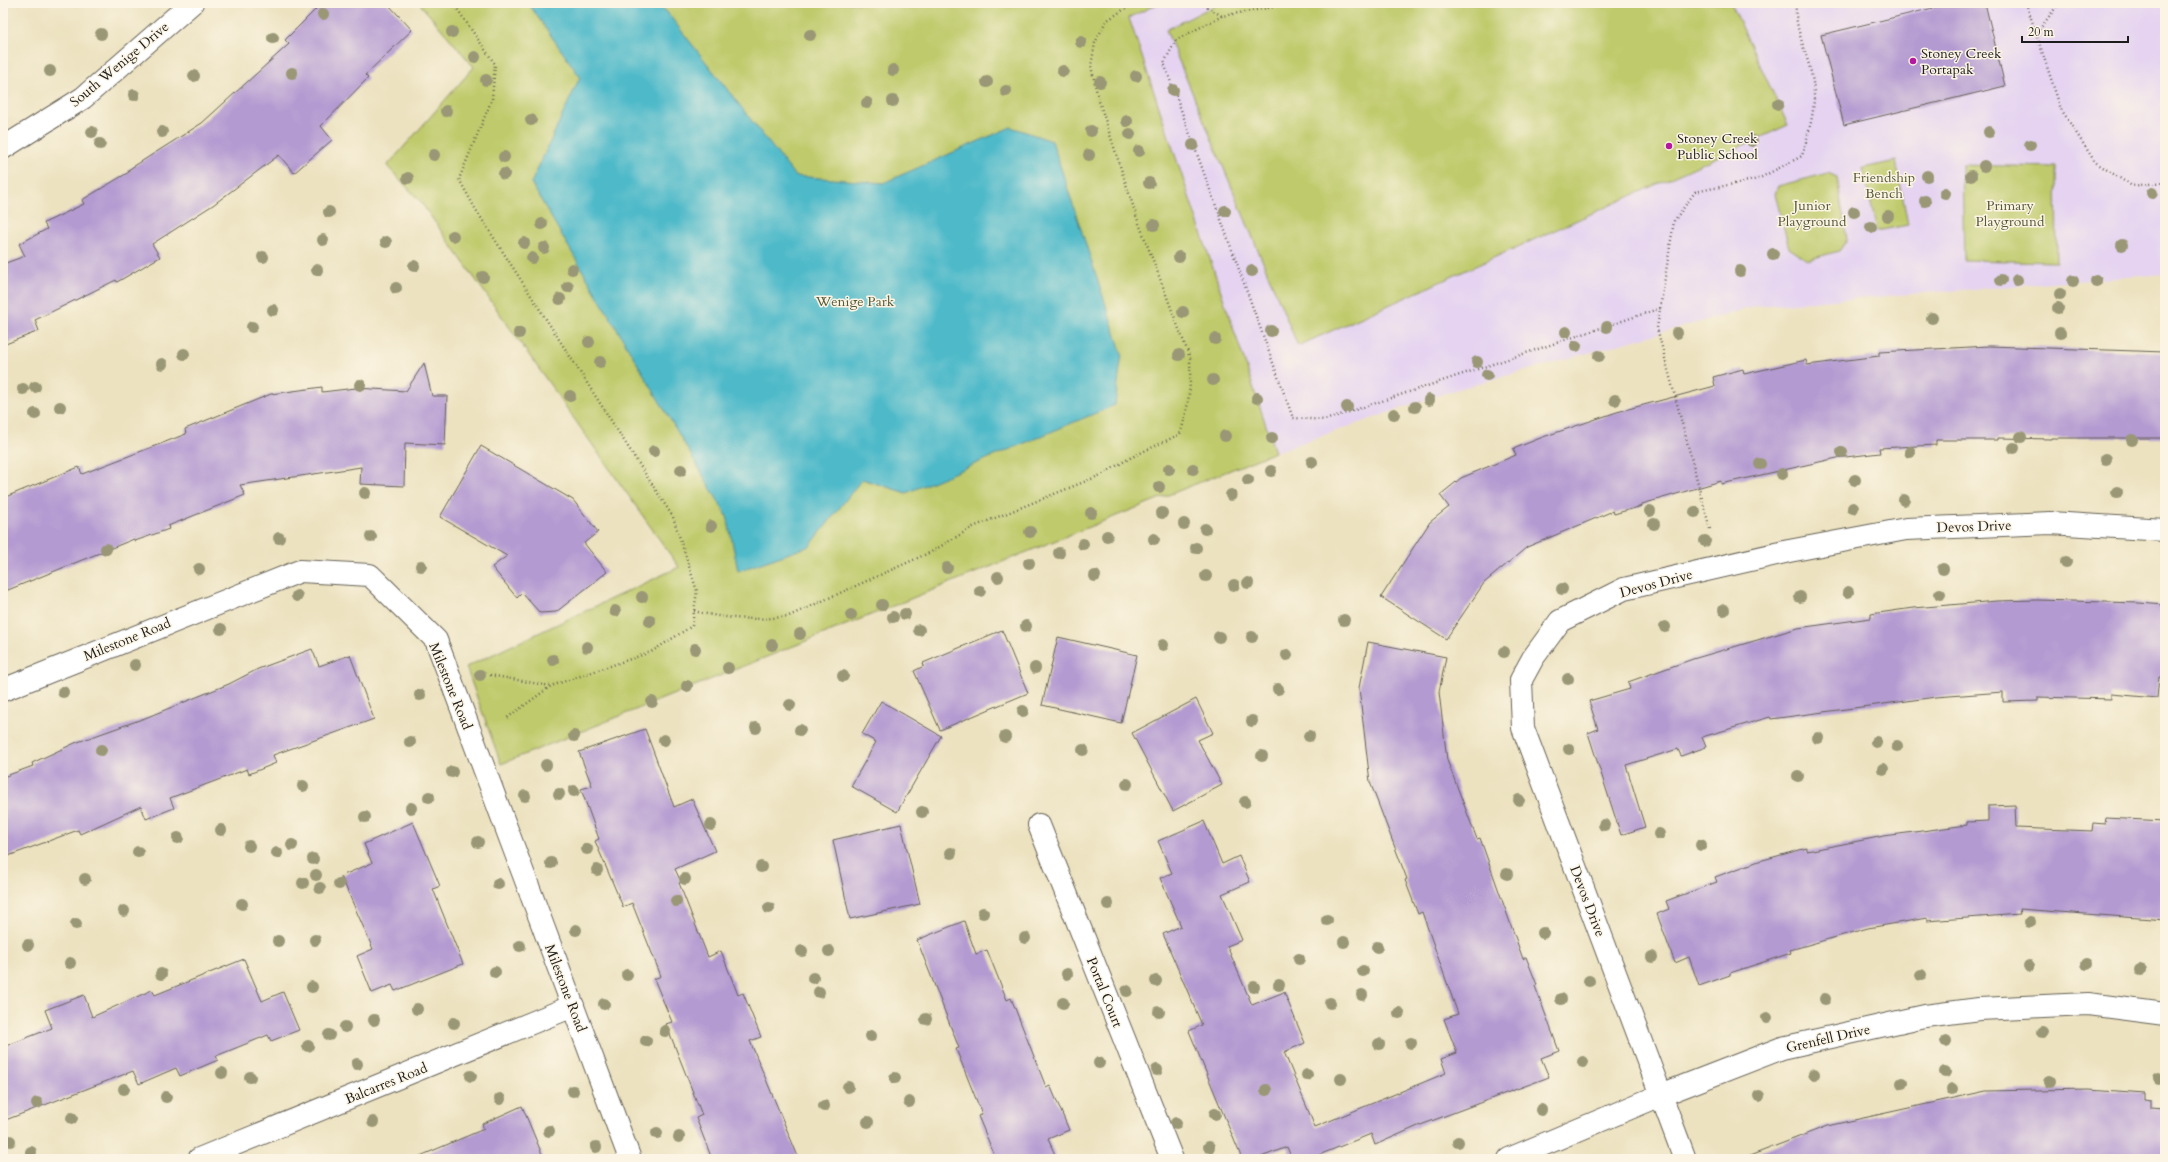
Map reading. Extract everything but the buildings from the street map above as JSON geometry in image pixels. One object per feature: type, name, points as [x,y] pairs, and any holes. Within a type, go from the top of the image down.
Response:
[{"type":"street","name":"South Wenige Drive","points":[[3,148],[84,98],[192,3]]},
{"type":"street","name":"Devos Drive","points":[[1685,1159],[1523,728],[1521,680],[1533,658],[1560,621],[1624,589],[1789,551],[1906,529],[2050,523],[2165,530]]},
{"type":"street","name":"Milestone Road","points":[[3,690],[300,571],[370,575],[436,640],[630,1159]]},
{"type":"street","name":"Portal Court","points":[[1039,825],[1172,1159]]},
{"type":"street","name":"Grenfell Drive","points":[[1509,1159],[1661,1094],[1782,1048],[1925,1016],[1979,1009],[2088,1004],[2165,1014]]},
{"type":"street","name":"Balcarres Road","points":[[198,1159],[573,1006]]},
{"type":"path","points":[[453,3],[495,64],[492,99],[459,179],[476,210],[673,517],[697,591],[692,626],[651,652],[551,686],[507,718]]},
{"type":"path","points":[[694,611],[716,617],[746,619],[769,619],[789,616],[931,552],[973,527],[1101,475],[1130,458],[1180,434],[1188,410],[1191,380],[1190,358],[1137,218],[1098,98],[1092,66],[1095,42],[1106,21],[1134,3]]},
{"type":"path","points":[[1200,3],[1222,16]]},
{"type":"path","points":[[1282,3],[1273,7],[1222,16],[1176,40],[1164,63],[1293,418],[1325,420],[1660,308]]},
{"type":"path","points":[[1710,529],[1658,328],[1674,221],[1695,192],[1758,179],[1802,156],[1813,118],[1813,79],[1795,17],[1796,3]]},
{"type":"path","points":[[2026,3],[2061,109],[2095,162],[2132,186],[2165,182]]},
{"type":"path","points":[[2036,33],[2060,3]]},
{"type":"path","points":[[490,675],[551,686]]},
{"type":"shaded area","name":"Stoney Creek Public School","points":[[1159,3],[2165,3],[2165,274],[1757,306],[1448,392],[1275,452],[1129,18]]},
{"type":"green space","name":"Wenige Park","points":[[419,3],[1159,3],[1129,18],[1275,452],[501,764],[466,667],[679,567],[420,201],[387,166],[474,67]]},
{"type":"green space","points":[[1219,3],[1731,3],[1788,125],[1298,346],[1166,30]]},
{"type":"green space","name":"Friendship Bench","points":[[1896,161],[1908,225],[1877,231],[1863,168]]},
{"type":"green space","name":"Primary Playground","points":[[1962,165],[2056,167],[2057,262],[1964,260]]},
{"type":"green space","name":"Junior Playground","points":[[1828,173],[1837,177],[1847,240],[1839,251],[1807,260],[1789,248],[1775,194],[1778,186]]},
{"type":"water","points":[[528,3],[655,3],[666,11],[795,176],[883,183],[1011,127],[1052,141],[1122,354],[1115,405],[906,493],[862,479],[810,546],[738,571],[727,516],[531,183],[580,77]]},
{"type":"place","name":"Stoney Creek Portapak","points":[[1913,61]]},
{"type":"place","name":"Stoney Creek Public School","points":[[1669,146]]}]
